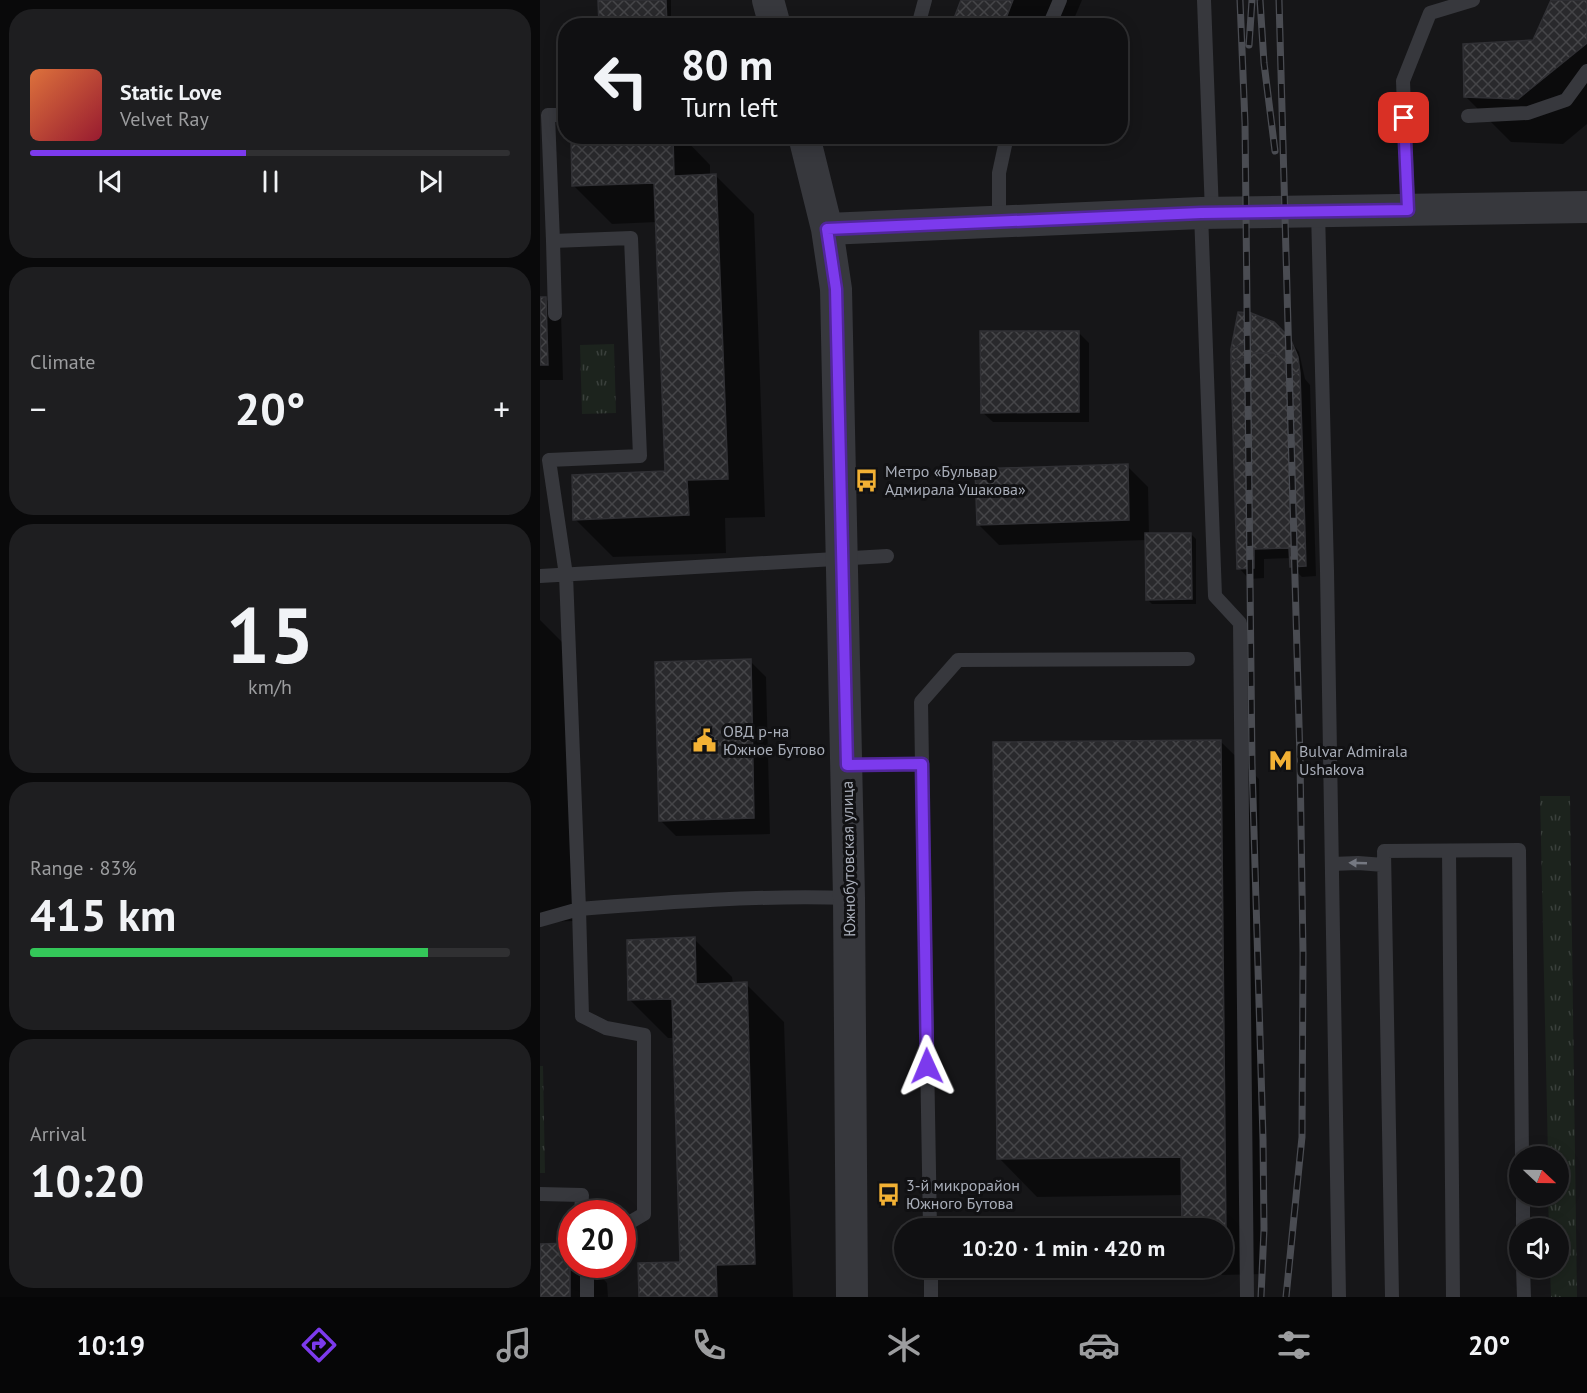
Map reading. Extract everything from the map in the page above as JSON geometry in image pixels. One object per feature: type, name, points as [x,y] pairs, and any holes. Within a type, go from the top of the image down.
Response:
[{"type":"street","points":[[768,0],[774,18]]},
{"type":"street","name":"Южнобутовская улица","points":[[806,144],[827,229],[836,289],[847,765],[852,1297]]},
{"type":"street","points":[[827,229],[1207,213],[1587,207]]},
{"type":"lane","points":[[920,18],[925,0]]},
{"type":"lane","points":[[1052,18],[1060,0]]},
{"type":"lane","points":[[1204,0],[1215,597],[1240,623],[1247,1297]]},
{"type":"lane","points":[[1408,210],[1402,81],[1430,13],[1473,0]]},
{"type":"lane","points":[[1468,116],[1528,113],[1566,100],[1587,71]]},
{"type":"lane","points":[[555,314],[548,116],[558,115]]},
{"type":"lane","points":[[999,222],[999,173],[1005,144]]},
{"type":"lane","points":[[1318,211],[1327,571],[1339,1297]]},
{"type":"lane","points":[[553,241],[631,238],[640,456],[549,460],[567,575],[582,1016],[606,1028],[644,1035],[644,1214],[636,1219]]},
{"type":"lane","points":[[540,576],[887,556]]},
{"type":"lane","points":[[930,1218],[921,702],[958,660],[1188,659]]},
{"type":"lane","points":[[847,765],[922,764]]},
{"type":"lane","points":[[1392,1297],[1384,851],[1519,850],[1522,1146]]},
{"type":"lane","points":[[1449,851],[1453,1297]]},
{"type":"lane","points":[[1332,864],[1384,865]]},
{"type":"lane","points":[[540,920],[579,909],[718,899],[849,898]]},
{"type":"lane","points":[[540,1194],[582,1195],[582,1200]]},
{"type":"lane","points":[[587,1278],[587,1297]]},
{"type":"lane","points":[[931,1278],[931,1297]]},
{"type":"lane","points":[[1523,1278],[1524,1297]]},
{"type":"green space","points":[[614,344],[616,413],[582,414],[580,345]]},
{"type":"green space","points":[[1540,796],[1570,796],[1577,1297],[1551,1297],[1550,1278],[1569,1278],[1569,1218],[1549,1218],[1548,1206],[1569,1206],[1569,1146],[1548,1146]]},
{"type":"green space","points":[[540,1066],[543,1066],[545,1173],[540,1173]]},
{"type":"building","points":[[598,0],[666,0],[667,18],[599,18]]},
{"type":"building","points":[[961,0],[1013,0],[1006,18],[954,18]]},
{"type":"building","points":[[1551,0],[1587,0],[1587,43],[1518,99],[1464,97],[1463,44],[1533,40]]},
{"type":"building","points":[[571,144],[673,144],[674,176],[716,174],[728,479],[687,480],[689,515],[573,520],[572,475],[665,471],[654,183],[572,186]]},
{"type":"building","points":[[540,297],[546,297],[548,365],[540,365]]},
{"type":"building","points":[[1238,312],[1251,313],[1251,341],[1231,349]]},
{"type":"building","points":[[1251,313],[1274,322],[1290,338],[1298,357],[1300,373],[1286,373],[1284,362],[1274,353],[1253,353],[1231,362],[1231,349],[1251,341]]},
{"type":"building","points":[[980,331],[1079,331],[1079,412],[981,413]]},
{"type":"building","points":[[1253,353],[1274,353],[1284,362],[1286,373],[1300,373],[1306,566],[1290,567],[1289,548],[1254,549],[1254,568],[1237,569],[1231,362]]},
{"type":"building","points":[[1128,464],[1129,520],[977,525],[975,469]]},
{"type":"building","points":[[1145,533],[1191,533],[1192,599],[1146,600]]},
{"type":"building","name":"ОВД р-на Южное Бутово","points":[[751,659],[754,818],[659,821],[655,662]]},
{"type":"building","points":[[1221,740],[1226,1218],[1182,1218],[1181,1157],[997,1159],[993,742]]},
{"type":"building","points":[[695,937],[696,984],[747,982],[755,1264],[716,1265],[717,1297],[639,1297],[638,1263],[680,1262],[672,999],[628,1000],[627,940]]},
{"type":"building","points":[[558,1243],[558,1278],[570,1278],[570,1297],[540,1297],[540,1244]]},
{"type":"railway","points":[[1240,0],[1245,123],[1252,763],[1263,1139],[1264,1229],[1261,1297]]},
{"type":"railway","points":[[1249,45],[1252,0]]},
{"type":"railway","points":[[1260,0],[1264,63],[1275,151]]},
{"type":"railway","points":[[1279,0],[1300,760],[1303,953],[1302,1137],[1286,1297]]},
{"type":"place","name":"Метро «Бульвар Адмирала Ушакова»","points":[[867,480]]},
{"type":"place","name":"ОВД р-на Южное Бутово","points":[[705,740]]},
{"type":"place","name":"Bulvar Admirala Ushakova","points":[[1281,760]]},
{"type":"place","name":"3-й микрорайон Южного Бутова","points":[[888,1194]]},
{"type":"route","points":[[927,1066],[922,764],[847,765],[836,289],[827,229],[1201,213],[1408,210],[1404,118]]}]
